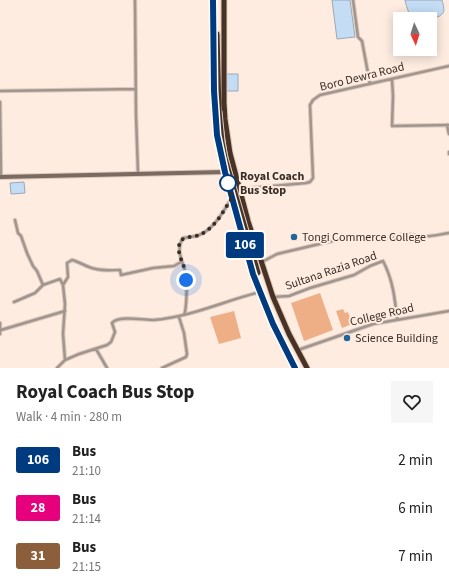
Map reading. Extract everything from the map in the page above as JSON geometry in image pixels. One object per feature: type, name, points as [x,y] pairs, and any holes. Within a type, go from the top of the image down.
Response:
[{"type":"highway","points":[[213,0],[214,91],[217,135],[225,172],[250,266],[276,330],[295,368]]},
{"type":"highway","points":[[217,0],[219,111],[222,142],[241,217],[258,273]]},
{"type":"highway","points":[[224,0],[225,120],[230,153],[248,221],[273,297],[289,334],[307,368]]},
{"type":"street","points":[[135,0],[138,174]]},
{"type":"street","points":[[353,0],[358,37],[362,41],[370,84]]},
{"type":"street","name":"Boro Dewra Road","points":[[240,189],[310,182],[313,178],[310,105],[313,100],[320,95],[449,66]]},
{"type":"street","points":[[392,80],[392,126],[448,125],[449,134]]},
{"type":"street","points":[[0,91],[136,89]]},
{"type":"street","points":[[0,102],[0,177],[225,172]]},
{"type":"street","points":[[184,315],[187,306],[186,276],[179,246],[183,238],[198,235],[208,230],[232,198]]},
{"type":"street","points":[[15,220],[18,233],[21,236],[27,254],[33,266],[38,271],[43,285]]},
{"type":"street","points":[[261,262],[277,254],[349,237],[363,238],[378,236],[393,238],[397,235],[410,234],[424,236],[449,233]]},
{"type":"street","points":[[63,285],[68,277],[67,264],[72,260],[95,269],[106,271],[120,270],[121,275],[153,268],[174,266],[182,262]]},
{"type":"street","name":"Sultana Razia Road","points":[[273,297],[289,296],[354,275],[370,266],[383,262],[389,273],[393,287],[397,319]]},
{"type":"street","points":[[14,302],[35,293],[43,285],[60,279],[63,285],[65,311],[63,334],[65,360]]},
{"type":"street","points":[[57,368],[65,360],[107,345],[115,332],[112,323],[118,319],[152,320],[179,317],[260,292]]},
{"type":"street","points":[[1,330],[65,311]]},
{"type":"street","name":"College Road","points":[[298,350],[373,324],[449,311]]},
{"type":"street","points":[[162,368],[186,357],[187,354],[184,333],[179,317]]},
{"type":"street","points":[[0,324],[0,334]]},
{"type":"street","points":[[96,349],[107,368]]},
{"type":"shaded area","points":[[320,293],[333,330],[304,341],[291,303]]},
{"type":"shaded area","points":[[343,309],[345,313],[348,312],[352,324],[342,328],[336,311]]},
{"type":"shaded area","points":[[234,311],[241,338],[219,344],[210,317]]},
{"type":"water","points":[[332,0],[350,0],[355,37],[337,39]]},
{"type":"water","points":[[405,0],[442,0],[444,11],[437,18],[437,12],[409,12]]},
{"type":"water","points":[[226,74],[238,74],[238,91],[226,91]]},
{"type":"water","points":[[24,182],[25,193],[11,194],[10,183]]},
{"type":"bus line","name":"106","points":[[213,0],[214,91],[217,135],[225,172],[250,266],[273,324],[295,368]]},
{"type":"place","name":"Royal Coach Bus Stop","points":[[228,183]]},
{"type":"place","name":"Tongi Commerce College","points":[[294,237]]},
{"type":"place","name":"Science Building","points":[[347,338]]},
{"type":"route","points":[[186,280],[179,246],[180,242],[183,238],[198,235],[212,227],[232,198],[228,183]]}]
